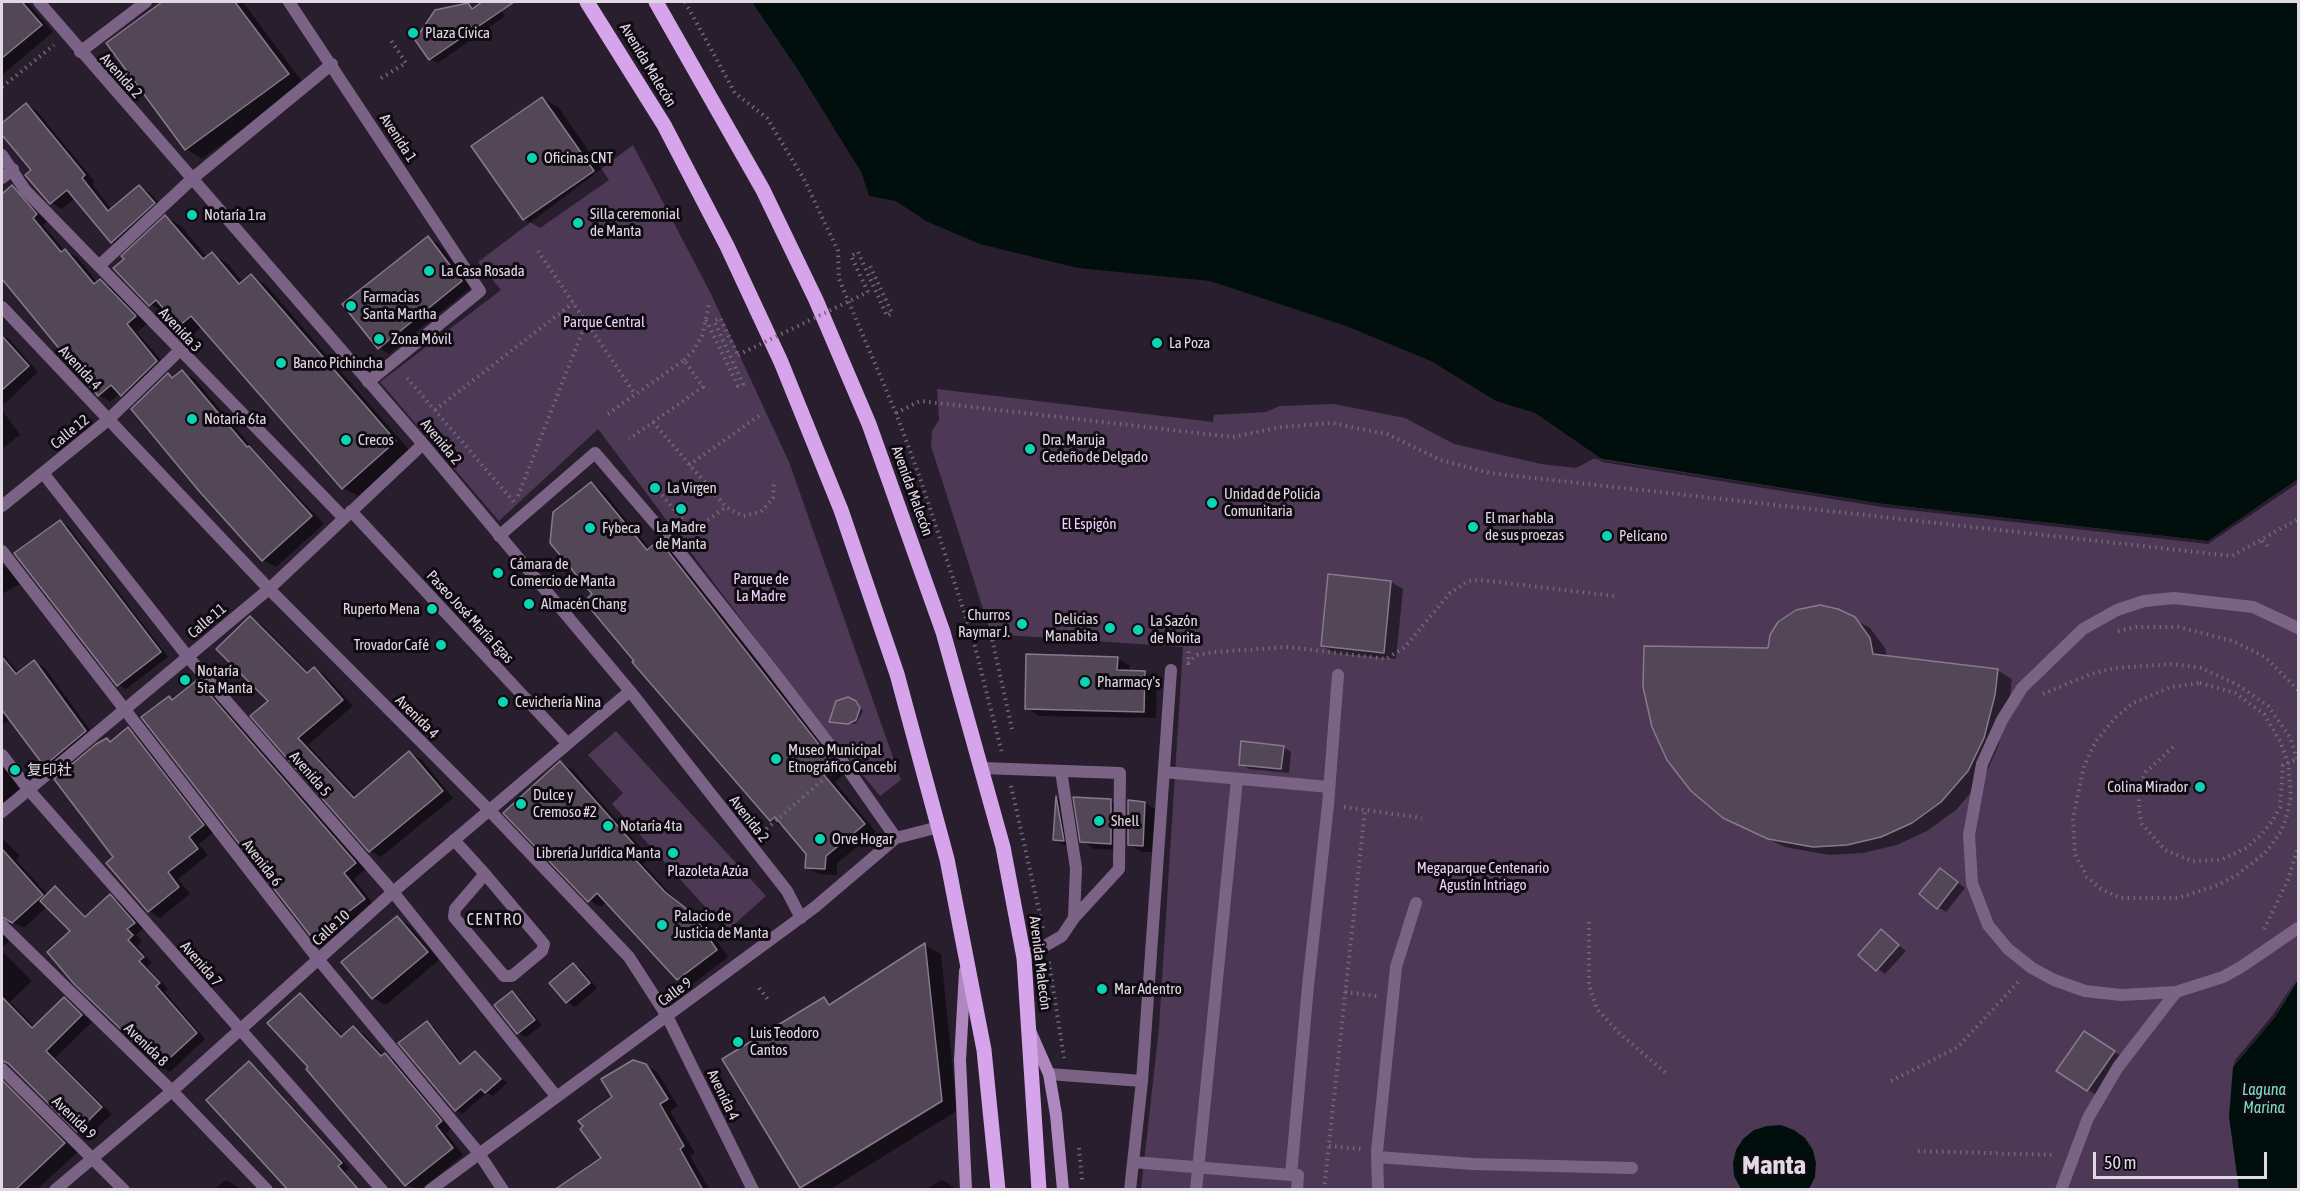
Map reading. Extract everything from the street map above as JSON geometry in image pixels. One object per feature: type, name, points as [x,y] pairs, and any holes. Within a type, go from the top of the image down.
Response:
[{"type":"main road","name":"Avenida Malecón","points":[[587,2],[664,126],[728,246],[780,362],[841,510],[897,674],[939,827],[984,1050],[998,1188]]},
{"type":"main road","name":"Avenida Malecón","points":[[656,2],[764,190],[845,363],[943,632],[1003,847],[1024,958],[1039,1190]]},
{"type":"main road","name":"Avenida Malecón","points":[[966,958],[960,1060],[966,1190]]},
{"type":"main road","name":"Avenida Malecón","points":[[1030,1030],[1048,1074],[1056,1115],[1063,1190]]},
{"type":"street","name":"Avenida 2","points":[[39,2],[80,52],[193,178],[423,444],[630,691],[787,891],[801,918]]},
{"type":"street","points":[[80,52],[146,2]]},
{"type":"street","name":"Avenida 1","points":[[289,2],[480,291],[368,382]]},
{"type":"street","points":[[100,265],[193,178],[332,64]]},
{"type":"street","name":"Avenida 3","points":[[2,155],[25,190],[100,265],[179,351],[347,515]]},
{"type":"street","points":[[2,178],[13,169]]},
{"type":"street","name":"Avenida 4","points":[[2,307],[269,589],[489,810],[629,957],[667,1016],[753,1190]]},
{"type":"street","name":"Calle 12","points":[[2,506],[108,420],[179,351]]},
{"type":"street","name":"Calle 11","points":[[2,812],[269,589],[423,444]]},
{"type":"street","points":[[499,536],[595,453],[674,545],[843,763],[896,838]]},
{"type":"street","name":"Avenida 5","points":[[43,473],[188,657],[393,892],[556,1096]]},
{"type":"street","name":"Paseo José María Egas","points":[[347,515],[567,744]]},
{"type":"street","name":"Avenida 6","points":[[2,551],[124,712],[318,959],[478,1152],[503,1190]]},
{"type":"street","points":[[2298,628],[2253,607],[2198,599],[2144,601],[2117,610],[2083,629],[2022,688],[1982,764],[1969,835],[1972,883],[1988,925],[2008,949],[2032,968],[2054,980],[2085,991],[2121,995],[2176,992],[2241,968],[2298,928]]},
{"type":"street","points":[[1130,1190],[1142,1081],[1171,670]]},
{"type":"street","points":[[1291,1175],[1338,675]]},
{"type":"street","name":"Calle 10","points":[[55,1190],[172,1090],[393,892],[630,691]]},
{"type":"street","name":"Avenida 7","points":[[2,755],[28,789],[382,1190]]},
{"type":"street","points":[[982,768],[1120,773],[1119,868],[1074,918],[1062,936],[1024,958]]},
{"type":"street","points":[[1061,771],[1076,868],[1074,918]]},
{"type":"street","points":[[1164,772],[1329,787]]},
{"type":"street","points":[[1196,1190],[1237,779]]},
{"type":"street","name":"Calle 9","points":[[430,1190],[478,1152],[801,918],[896,838],[939,827]]},
{"type":"street","points":[[454,840],[485,874],[544,944],[542,951],[512,976],[504,975],[454,917],[455,909],[485,874]]},
{"type":"street","points":[[1378,1190],[1377,1154],[1396,967],[1416,903]]},
{"type":"street","name":"Avenida 8","points":[[2,925],[172,1090],[267,1190]]},
{"type":"street","points":[[2061,1190],[2088,1118],[2106,1087],[2118,1067],[2176,992]]},
{"type":"street","name":"Avenida 9","points":[[2,1069],[124,1190]]},
{"type":"street","points":[[1048,1074],[1142,1081]]},
{"type":"street","points":[[1377,1154],[1473,1164],[1632,1168]]},
{"type":"street","points":[[1133,1162],[1298,1175],[1297,1190]]},
{"type":"path","points":[[685,2],[735,93],[767,118],[805,181],[838,250],[839,279],[843,291],[896,413],[920,401],[1233,437],[1282,427],[1330,423],[1387,434],[1415,445],[1441,460],[1489,473],[2232,556],[2298,519]]},
{"type":"path","points":[[2,87],[66,35]]},
{"type":"path","points":[[381,78],[406,63],[390,39]]},
{"type":"path","points":[[538,250],[635,394]]},
{"type":"path","points":[[706,320],[738,386],[743,384],[714,321],[720,318],[738,355],[868,292],[851,256],[858,252],[887,316],[892,313],[870,266]]},
{"type":"path","points":[[435,410],[573,303]]},
{"type":"path","points":[[608,414],[684,360],[698,344],[709,305]]},
{"type":"path","points":[[407,378],[515,504],[586,322]]},
{"type":"path","points":[[629,440],[704,387],[684,360]]},
{"type":"path","points":[[689,465],[764,412]]},
{"type":"path","points":[[653,422],[726,507],[743,516],[761,512],[773,498],[774,480]]},
{"type":"path","points":[[662,495],[692,531],[726,507]]},
{"type":"path","points":[[2262,541],[2271,549]]},
{"type":"path","points":[[1189,647],[1188,664],[1197,655],[1214,652],[1289,647],[1386,659],[1405,646],[1450,593],[1468,582],[1480,580],[1615,597]]},
{"type":"path","points":[[2109,634],[2136,627],[2159,626],[2199,630],[2233,641],[2265,657],[2298,690]]},
{"type":"path","points":[[991,634],[1012,729]]},
{"type":"path","points":[[2039,696],[2091,674],[2115,668],[2173,664],[2201,668],[2238,685],[2268,706],[2290,737],[2298,760],[2283,765],[2280,807],[2261,836],[2246,848],[2221,860],[2192,861],[2165,850],[2142,824],[2139,810],[2139,786],[2146,772],[2173,747]]},
{"type":"path","points":[[2200,683],[2235,693],[2264,714],[2280,741],[2288,763],[2291,796],[2281,832],[2265,853],[2237,875],[2218,885],[2178,898],[2121,898],[2101,889],[2080,866],[2075,854],[2073,818],[2084,766],[2096,741],[2116,717],[2133,703],[2152,692],[2200,683]]},
{"type":"path","points":[[770,839],[764,831],[843,763]]},
{"type":"path","points":[[1324,1190],[1365,810]]},
{"type":"path","points":[[1371,810],[1422,818]]},
{"type":"path","points":[[2259,937],[2288,880],[2298,847]]},
{"type":"path","points":[[1589,922],[1589,985],[1597,1009],[1619,1033],[1666,1073]]},
{"type":"path","points":[[1891,1081],[1958,1047],[2032,968]]},
{"type":"path","points":[[759,988],[770,1002]]},
{"type":"path","points":[[1345,992],[1393,998]]},
{"type":"path","points":[[1329,1146],[1377,1154]]},
{"type":"path","points":[[1918,1151],[2063,1155]]},
{"type":"green space","name":"Parque Central","points":[[633,145],[711,294],[789,462],[901,780],[880,796],[811,712],[598,429],[499,521],[380,382],[501,290],[478,262]]},
{"type":"green space","name":"Megaparque Centenario Agustín Intriago","points":[[937,389],[1213,422],[1214,415],[1266,412],[1280,406],[1334,404],[1405,418],[1454,444],[1541,464],[1576,468],[1593,459],[1602,459],[2208,541],[2298,479],[2298,980],[2229,1116],[2239,1189],[1141,1189],[1159,1028],[1183,647],[991,634],[931,446],[932,431],[939,420]]},
{"type":"green space","name":"Plazoleta Azúa","points":[[616,731],[766,896],[727,931],[612,804],[623,793],[588,755]]},
{"type":"water","points":[[752,2],[2298,2],[2298,479],[2208,541],[1883,504],[1602,459],[1535,413],[1496,401],[1431,361],[1346,326],[1210,281],[1078,268],[980,244],[926,221],[896,201],[869,196],[861,172]]},
{"type":"water","name":"Laguna Marina","points":[[2298,980],[2298,1189],[2239,1189],[2229,1116],[2233,1067],[2275,1017]]},
{"type":"water","points":[[1781,1125],[1805,1138],[1813,1150],[1816,1163],[1815,1177],[1809,1189],[1741,1189],[1734,1176],[1733,1163],[1736,1150],[1743,1139],[1754,1130]]},
{"type":"pier","points":[[749,2],[752,2],[798,70],[861,172],[869,196],[867,197],[858,174]]},
{"type":"pier","points":[[1597,459],[1883,504],[2208,541],[2298,479],[2298,483],[2208,544],[1882,507],[1602,462]]},
{"type":"pier","points":[[2298,977],[2275,1017],[2233,1067],[2236,1059],[2272,1016]]},
{"type":"building","points":[[2,2],[22,2],[42,25],[2,58]]},
{"type":"building","points":[[162,2],[235,2],[289,74],[185,150],[106,43]]},
{"type":"building","points":[[482,2],[514,2],[429,60],[415,40],[435,10],[468,3],[472,9]]},
{"type":"building","name":"Oficinas CNT","points":[[542,97],[594,171],[523,220],[471,146]]},
{"type":"building","points":[[26,103],[85,175],[82,178],[108,211],[139,185],[155,203],[111,243],[67,190],[50,204],[25,175],[31,170],[2,135],[2,123]]},
{"type":"building","points":[[12,185],[37,214],[33,218],[61,252],[65,249],[94,284],[100,279],[136,316],[127,324],[157,361],[121,396],[111,385],[98,396],[2,279],[2,194]]},
{"type":"building","points":[[165,215],[203,259],[212,252],[239,284],[251,274],[396,441],[342,489],[191,316],[179,326],[156,300],[149,306],[113,268],[124,259],[121,256]]},
{"type":"building","points":[[428,236],[462,281],[378,349],[342,304]]},
{"type":"building","points":[[2,336],[29,366],[2,390]]},
{"type":"building","points":[[182,370],[247,447],[249,446],[312,516],[262,561],[199,491],[131,409],[168,373],[172,378]]},
{"type":"building","points":[[591,482],[647,550],[659,540],[835,765],[824,775],[865,824],[826,856],[825,869],[805,868],[806,854],[775,817],[770,821],[632,662],[634,661],[584,601],[592,594],[550,543],[553,512]]},
{"type":"building","points":[[60,520],[161,652],[117,686],[14,553]]},
{"type":"building","points":[[1328,574],[1391,581],[1384,653],[1321,646]]},
{"type":"building","points":[[1820,605],[1838,609],[1855,617],[1870,638],[1873,654],[1998,669],[1995,695],[1984,738],[1968,771],[1941,802],[1912,823],[1881,837],[1847,845],[1813,847],[1768,839],[1723,818],[1691,791],[1667,760],[1652,727],[1643,687],[1644,646],[1768,648],[1770,635],[1778,622],[1796,610]]},
{"type":"building","points":[[250,616],[307,673],[314,667],[343,700],[298,738],[354,798],[409,751],[443,791],[369,852],[250,716],[268,701],[216,649]]},
{"type":"building","name":"Pharmacy's","points":[[1026,654],[1118,657],[1117,670],[1145,671],[1144,712],[1025,709]]},
{"type":"building","points":[[2,657],[16,674],[34,660],[86,731],[44,766],[2,710]]},
{"type":"building","points":[[197,680],[356,863],[344,873],[365,899],[313,939],[141,717],[169,696],[172,700]]},
{"type":"building","points":[[848,697],[856,701],[860,708],[856,720],[848,724],[829,722],[836,701]]},
{"type":"building","points":[[128,727],[204,825],[189,837],[198,849],[168,872],[179,887],[148,912],[106,863],[113,857],[54,779],[96,744],[107,738],[110,742]]},
{"type":"building","points":[[1241,741],[1284,746],[1281,769],[1239,765]]},
{"type":"building","points":[[560,761],[639,850],[632,856],[665,892],[692,913],[717,950],[677,980],[597,893],[588,902],[503,813]]},
{"type":"building","points":[[1056,796],[1064,841],[1053,840]]},
{"type":"building","points":[[1073,797],[1111,799],[1111,844],[1080,842]]},
{"type":"building","points":[[1128,800],[1145,802],[1143,846],[1128,845]]},
{"type":"building","points":[[2,849],[43,895],[12,923],[2,917]]},
{"type":"building","points":[[1940,868],[1958,882],[1937,909],[1919,894]]},
{"type":"building","points":[[55,886],[85,917],[110,894],[135,923],[127,929],[133,935],[128,940],[144,957],[139,961],[160,983],[156,986],[197,1033],[160,1067],[75,985],[47,952],[70,931],[40,901]]},
{"type":"building","points":[[397,916],[428,952],[372,999],[341,962]]},
{"type":"building","points":[[1881,929],[1899,945],[1876,971],[1858,955]]},
{"type":"building","points":[[925,943],[942,1101],[800,1188],[722,1059],[824,997],[829,1005]]},
{"type":"building","points":[[573,963],[590,983],[566,1003],[549,983]]},
{"type":"building","points":[[512,991],[535,1020],[517,1034],[494,1005]]},
{"type":"building","points":[[300,993],[341,1037],[353,1026],[381,1056],[385,1053],[442,1121],[436,1126],[453,1148],[405,1186],[306,1069],[308,1067],[267,1023]]},
{"type":"building","points":[[2,997],[32,1028],[64,997],[82,1015],[46,1051],[102,1107],[77,1132],[8,1063],[2,1061]]},
{"type":"building","points":[[427,1021],[460,1064],[475,1051],[501,1079],[485,1093],[481,1089],[455,1111],[398,1043]]},
{"type":"building","points":[[2084,1031],[2115,1051],[2087,1091],[2056,1071]]},
{"type":"building","points":[[633,1060],[646,1064],[668,1099],[660,1104],[684,1146],[680,1149],[703,1190],[554,1190],[601,1158],[580,1129],[583,1126],[578,1121],[612,1097],[601,1079]]},
{"type":"building","points":[[249,1061],[342,1163],[338,1166],[359,1190],[288,1190],[206,1100]]},
{"type":"building","points":[[2,1080],[65,1143],[15,1190],[2,1190]]},
{"type":"place","name":"Plaza Cívica","points":[[413,33]]},
{"type":"place","name":"Oficinas CNT","points":[[532,158]]},
{"type":"place","name":"Notaría 1ra","points":[[192,215]]},
{"type":"place","name":"Silla ceremonial de Manta","points":[[578,223]]},
{"type":"place","name":"La Casa Rosada","points":[[429,271]]},
{"type":"place","name":"Farmacias Santa Martha","points":[[351,306]]},
{"type":"place","name":"Zona Móvil","points":[[379,339]]},
{"type":"place","name":"La Poza","points":[[1157,343]]},
{"type":"place","name":"Banco Pichincha","points":[[281,363]]},
{"type":"place","name":"Notaría 6ta","points":[[192,419]]},
{"type":"place","name":"Crecos","points":[[346,440]]},
{"type":"place","name":"Dra. Maruja Cedeño de Delgado","points":[[1030,449]]},
{"type":"place","name":"La Virgen","points":[[655,488]]},
{"type":"place","name":"Unidad de Policía Comunitaria","points":[[1212,503]]},
{"type":"place","name":"La Madre de Manta","points":[[681,509]]},
{"type":"place","name":"El mar habla de sus proezas","points":[[1473,527]]},
{"type":"place","name":"Fybeca","points":[[590,528]]},
{"type":"place","name":"Pelícano","points":[[1607,536]]},
{"type":"place","name":"Cámara de Comercio de Manta","points":[[498,573]]},
{"type":"place","name":"Almacén Chang","points":[[529,604]]},
{"type":"place","name":"Ruperto Mena","points":[[432,609]]},
{"type":"place","name":"Churros Raymar J.","points":[[1022,624]]},
{"type":"place","name":"Delicias Manabita","points":[[1110,628]]},
{"type":"place","name":"La Sazón de Norita","points":[[1138,630]]},
{"type":"place","name":"Trovador Café","points":[[441,645]]},
{"type":"place","name":"Notaría 5ta Manta","points":[[185,680]]},
{"type":"place","name":"Pharmacy's","points":[[1085,682]]},
{"type":"place","name":"Cevichería Nina","points":[[503,702]]},
{"type":"place","name":"Museo Municipal Etnográfico Cancebí","points":[[776,759]]},
{"type":"place","name":"复印社","points":[[15,770]]},
{"type":"place","name":"Colina Mirador","points":[[2200,787]]},
{"type":"place","name":"Dulce y Cremoso #2","points":[[521,804]]},
{"type":"place","name":"Shell","points":[[1099,821]]},
{"type":"place","name":"Notaría 4ta","points":[[608,826]]},
{"type":"place","name":"Orve Hogar","points":[[820,839]]},
{"type":"place","name":"Librería Jurídica Manta","points":[[673,853]]},
{"type":"place","name":"Palacio de Justicia de Manta","points":[[662,925]]},
{"type":"place","name":"Mar Adentro","points":[[1102,989]]},
{"type":"place","name":"Luis Teodoro Cantos","points":[[738,1042]]},
{"type":"district","name":"CENTRO","points":[[495,920]]},
{"type":"district","name":"Manta","points":[[1774,1165]]},
{"type":"park label","name":"El Espigón","points":[[1089,524]]},
{"type":"park label","name":"Parque de La Madre","points":[[761,588]]}]
